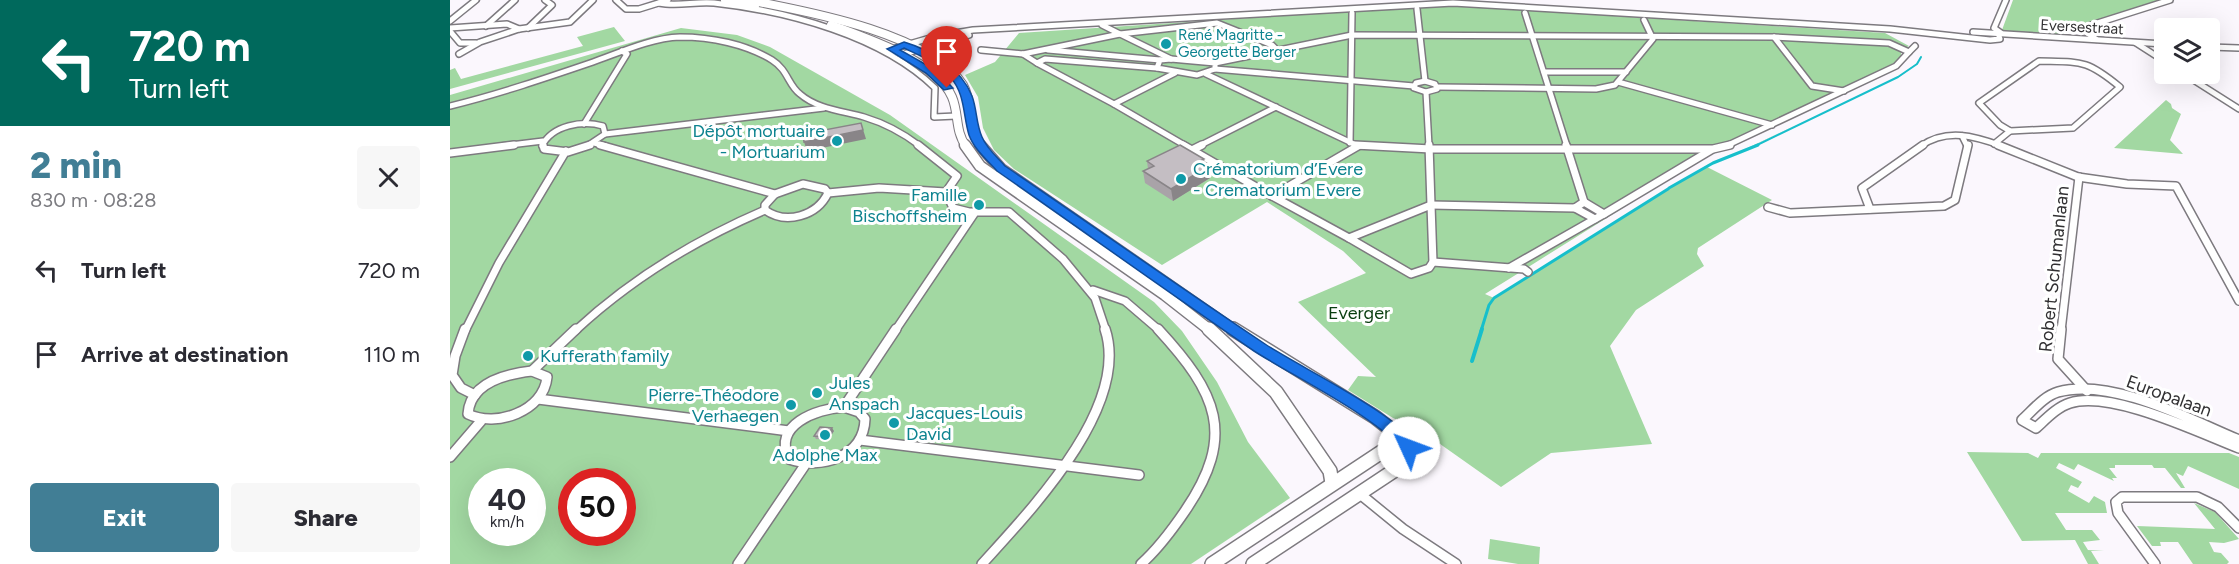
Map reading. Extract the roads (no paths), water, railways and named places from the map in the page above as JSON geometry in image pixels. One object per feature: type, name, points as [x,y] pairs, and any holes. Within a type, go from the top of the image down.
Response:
[{"type":"main road","points":[[725,0],[825,23],[895,54],[943,82],[952,97],[961,140],[980,166],[1183,311],[1250,365],[1288,410],[1330,471],[1332,483]]},
{"type":"main road","points":[[748,0],[846,22],[904,45],[942,64],[960,81],[967,96],[975,136],[982,148],[1001,169],[1261,348],[1374,417],[1398,435],[1409,448],[1408,459],[1404,464],[1253,564]]},
{"type":"main road","points":[[956,116],[970,114]]},
{"type":"main road","points":[[1212,564],[1292,513],[1332,483],[1389,448],[1401,452],[1404,464]]},
{"type":"main road","points":[[1292,513],[1308,528]]},
{"type":"street","points":[[450,21],[476,0]]},
{"type":"street","points":[[486,26],[515,0]]},
{"type":"street","points":[[528,28],[552,5],[545,0]]},
{"type":"street","points":[[459,54],[480,42],[519,29],[555,26],[570,22],[593,0]]},
{"type":"street","points":[[616,0],[626,9],[668,0]]},
{"type":"street","points":[[2006,0],[1994,28],[2007,36]]},
{"type":"street","points":[[2097,40],[2087,33],[2085,27],[2170,0]]},
{"type":"street","points":[[659,3],[669,6],[712,3],[788,19],[895,54],[935,88],[934,117],[938,119],[956,116]]},
{"type":"street","name":"Eversestraat","points":[[999,30],[1366,6],[1469,3],[1926,32],[1993,33],[1999,36],[2154,43]]},
{"type":"street","points":[[1417,9],[1425,81]]},
{"type":"street","points":[[1350,142],[1352,13]]},
{"type":"street","points":[[1525,13],[1584,202],[1604,214]]},
{"type":"street","points":[[1414,86],[1418,82],[1425,81],[1437,87],[1596,89],[1615,85],[1653,39],[1644,20]]},
{"type":"street","points":[[981,50],[1023,54],[1120,34],[1217,23],[1272,45],[1277,50]]},
{"type":"street","points":[[480,42],[460,43],[451,31],[476,26],[507,24],[519,29]]},
{"type":"street","points":[[1101,25],[1171,59]]},
{"type":"street","points":[[895,54],[904,45],[960,32],[999,30]]},
{"type":"street","points":[[895,54],[999,30]]},
{"type":"street","name":"Eversestraat","points":[[1926,32],[1990,40],[2000,39],[1999,36]]},
{"type":"street","points":[[1206,74],[1215,66],[1277,50],[1352,35],[1774,37],[1889,43],[1909,52]]},
{"type":"street","points":[[450,106],[498,94],[622,51],[679,37],[728,42],[778,63],[785,69],[799,94],[829,108],[865,117],[904,134],[957,176],[946,192]]},
{"type":"street","points":[[1774,37],[1812,86],[1845,92]]},
{"type":"street","points":[[2134,42],[2154,55]]},
{"type":"street","points":[[1037,63],[1045,59],[1157,68],[1175,73],[1206,74],[1358,147],[1567,150],[1713,149],[1725,147],[1896,66],[1915,46]]},
{"type":"street","points":[[2220,47],[2239,48]]},
{"type":"street","points":[[1045,59],[1049,50]]},
{"type":"street","points":[[1049,50],[1160,60],[1171,59],[1215,66],[1414,86],[1426,93]]},
{"type":"street","points":[[584,124],[627,54],[622,51]]},
{"type":"street","points":[[1023,54],[1411,274],[1429,268],[1433,262],[1430,205],[1431,149],[1426,93]]},
{"type":"street","points":[[1157,68],[1160,60]]},
{"type":"street","points":[[1994,144],[2010,131],[2073,128],[2120,87],[2097,68],[2080,62],[2039,62],[1979,103],[2000,125],[2010,131]]},
{"type":"street","points":[[1544,72],[1626,72]]},
{"type":"street","points":[[1114,104],[1175,73]]},
{"type":"street","points":[[1618,82],[1772,125]]},
{"type":"street","points":[[2200,84],[2239,109]]},
{"type":"street","points":[[1426,93],[1437,87]]},
{"type":"street","points":[[1192,150],[1276,107]]},
{"type":"street","points":[[543,141],[544,149],[566,152],[594,143],[605,134],[829,108]]},
{"type":"street","points":[[450,153],[543,141],[556,131],[584,124],[603,126],[605,134]]},
{"type":"street","points":[[1870,208],[1862,188],[1933,138],[1941,135],[1961,136],[1994,144],[2079,177],[2176,186],[2239,301]]},
{"type":"street","points":[[1768,207],[1790,213],[1944,206],[1955,200],[1968,144],[1961,136]]},
{"type":"street","points":[[594,143],[774,194]]},
{"type":"street","points":[[1272,196],[1358,147]]},
{"type":"street","points":[[1509,268],[1713,149]]},
{"type":"street","points":[[475,395],[461,390],[452,374],[451,365],[459,337],[505,247],[566,152]]},
{"type":"street","name":"Robert Schumanlaan","points":[[2079,177],[2058,359],[2085,390]]},
{"type":"street","points":[[765,210],[765,205],[774,194],[793,186],[812,184],[820,186],[828,193],[879,188],[946,192]]},
{"type":"street","points":[[946,192],[952,205],[974,214],[1004,210],[1023,222],[1081,275],[1093,290],[1105,324],[1108,365],[1105,386],[1087,434],[1066,465],[982,564]]},
{"type":"street","points":[[532,371],[547,377],[548,384],[538,399],[505,418],[481,421],[468,414],[467,408],[475,395],[498,379],[532,371],[567,336],[653,266],[701,238],[765,210],[781,217],[799,216],[823,203],[828,193]]},
{"type":"street","points":[[1349,238],[1430,205],[1575,207],[1584,202]]},
{"type":"street","points":[[1575,207],[1595,219]]},
{"type":"street","points":[[844,407],[974,214]]},
{"type":"street","points":[[1433,262],[1509,268],[1528,272]]},
{"type":"street","points":[[1093,290],[1108,292],[1131,304],[1153,322],[1188,363],[1214,408],[1217,444],[1204,484],[1172,529],[1141,564]]},
{"type":"street","points":[[2085,390],[2095,400]]},
{"type":"street","name":"Europalaan","points":[[2239,440],[2139,401],[2108,392],[2085,390],[2059,392],[2044,400],[2022,420],[2036,428],[2070,402],[2095,400],[2125,406],[2239,448]]},
{"type":"street","points":[[538,399],[789,431]]},
{"type":"street","points":[[844,407],[859,412],[864,417],[866,429],[860,440],[837,458],[805,465],[789,459],[784,454],[783,447],[789,431],[813,413],[828,408],[844,407]]},
{"type":"street","points":[[450,457],[481,421]]},
{"type":"street","points":[[860,440],[1139,475]]},
{"type":"street","points":[[738,564],[805,465]]},
{"type":"street","points":[[1360,494],[1403,529],[1456,564]]},
{"type":"street","points":[[2154,564],[2118,513],[2116,502],[2122,496],[2197,497],[2218,507],[2238,526]]},
{"type":"waterway","points":[[1755,146],[1898,77],[1917,64],[1921,57]]},
{"type":"waterway","points":[[1669,188],[1713,163],[1758,145]]},
{"type":"waterway","points":[[1481,331],[1489,305],[1494,298],[1668,189]]},
{"type":"waterway","points":[[1472,361],[1482,329]]},
{"type":"place","name":"René Magritte - Georgette Berger","points":[[1166,44]]},
{"type":"place","name":"Dépôt mortuaire - Mortuarium","points":[[837,141]]},
{"type":"place","name":"Crématorium d’Evere - Crematorium Evere","points":[[1181,179]]},
{"type":"place","name":"Famille Bischoffsheim","points":[[979,205]]},
{"type":"place","name":"Kufferath family","points":[[528,356]]},
{"type":"place","name":"Jules Anspach","points":[[817,393]]},
{"type":"place","name":"Pierre-Théodore Verhaegen","points":[[791,405]]},
{"type":"place","name":"Jacques-Louis David","points":[[894,423]]},
{"type":"place","name":"Adolphe Max","points":[[825,435]]},
{"type":"park label","name":"Everger","points":[[1359,313]]}]
